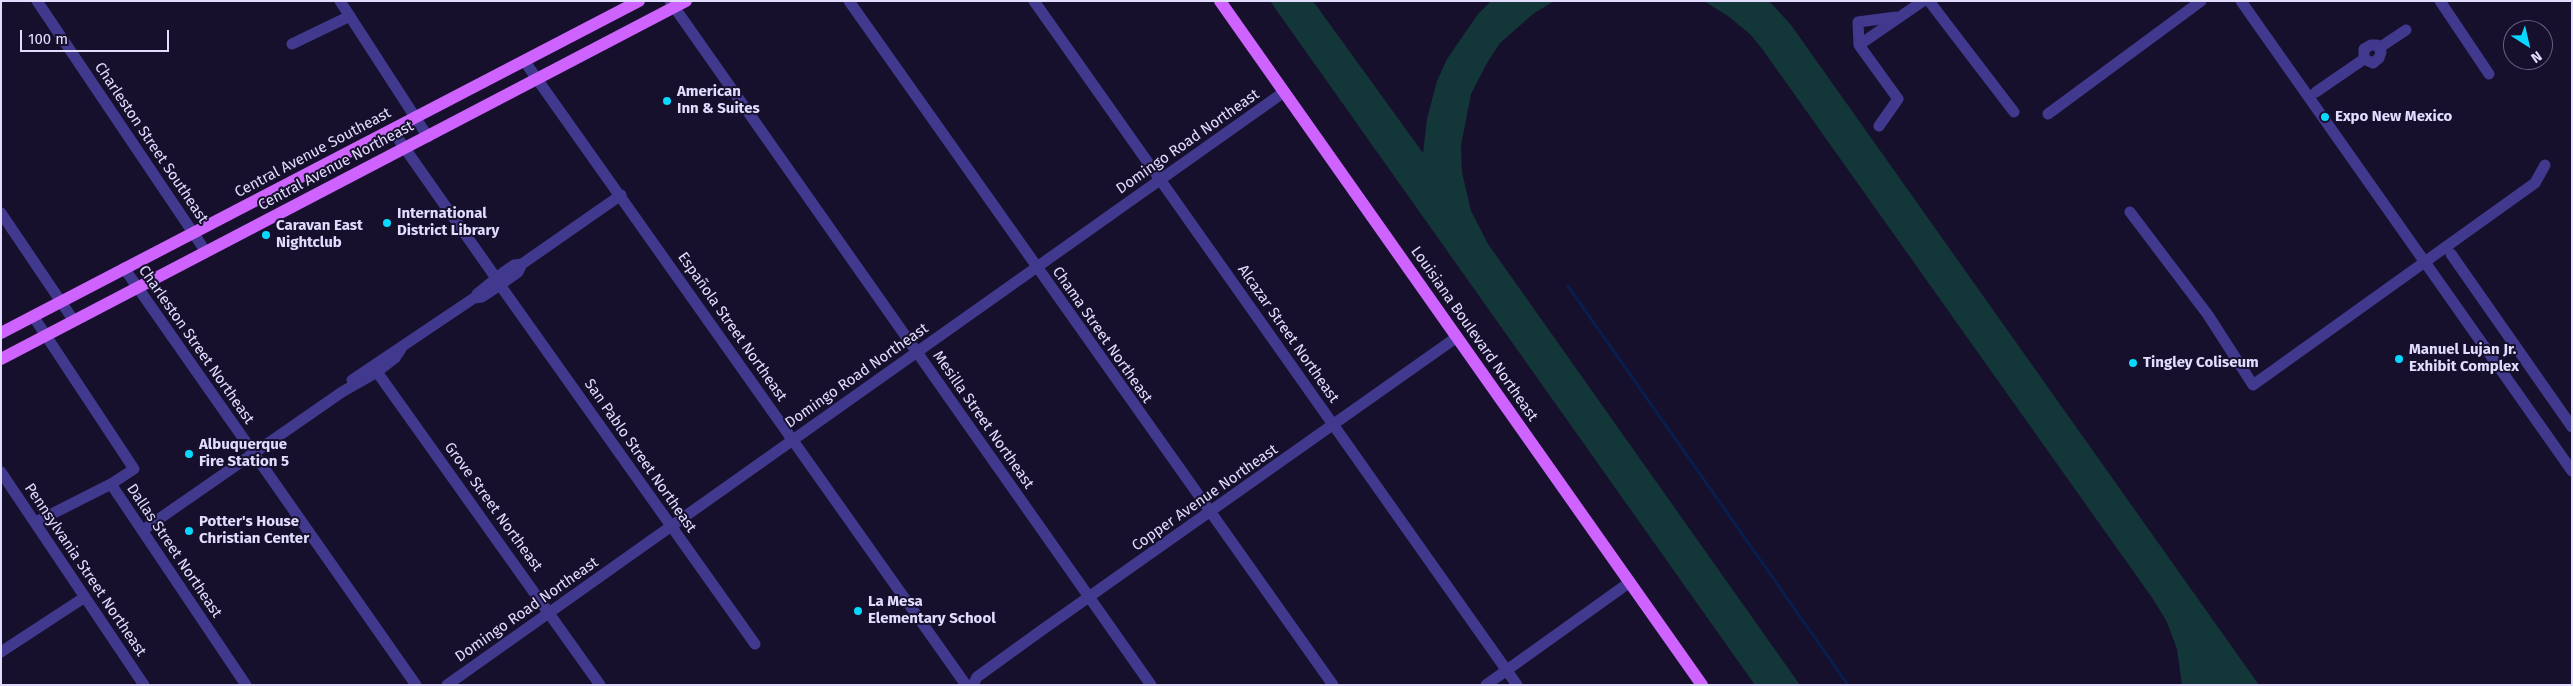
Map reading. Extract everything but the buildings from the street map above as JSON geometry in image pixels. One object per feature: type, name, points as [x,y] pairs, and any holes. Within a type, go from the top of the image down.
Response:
[{"type":"main road","name":"Central Avenue Southeast","points":[[1,333],[639,1]]},
{"type":"main road","name":"Louisiana Boulevard Northeast","points":[[1220,1],[1702,685]]},
{"type":"main road","name":"Central Avenue Northeast","points":[[1,359],[538,80],[677,3]]},
{"type":"street","name":"Charleston Street Southeast","points":[[37,1],[206,252]]},
{"type":"street","points":[[340,1],[428,137]]},
{"type":"street","name":"Chama Street Northeast","points":[[849,1],[1333,685]]},
{"type":"street","name":"Alcazar Street Northeast","points":[[1034,1],[1517,685]]},
{"type":"street","points":[[1859,45],[1923,1]]},
{"type":"street","points":[[1929,1],[2014,112]]},
{"type":"street","points":[[2048,114],[2201,1]]},
{"type":"street","points":[[2241,1],[2424,264],[2572,471]]},
{"type":"street","points":[[2440,1],[2489,74]]},
{"type":"street","name":"Mesilla Street Northeast","points":[[677,3],[917,352],[1151,685]]},
{"type":"street","points":[[1879,126],[1898,99],[1859,45],[1858,22],[1902,15]]},
{"type":"street","points":[[292,44],[350,16]]},
{"type":"street","points":[[2316,92],[2364,59],[2364,50],[2370,45],[2377,45],[2379,48],[2406,30]]},
{"type":"street","name":"Española Street Northeast","points":[[525,62],[621,195],[966,685]]},
{"type":"street","name":"Domingo Road Northeast","points":[[447,685],[1284,92]]},
{"type":"street","name":"San Pablo Street Northeast","points":[[392,130],[755,644]]},
{"type":"street","points":[[2130,212],[2208,315],[2253,385],[2535,184],[2545,165]]},
{"type":"street","points":[[342,392],[348,383],[372,365],[401,349],[474,298],[478,291],[498,282],[514,265],[522,264],[621,195]]},
{"type":"street","points":[[1,213],[74,321]]},
{"type":"street","points":[[2451,254],[2572,427]]},
{"type":"street","name":"Charleston Street Northeast","points":[[124,268],[416,685]]},
{"type":"street","name":"Dallas Street Northeast","points":[[33,316],[134,469],[111,484],[246,685]]},
{"type":"street","name":"Copper Avenue Northeast","points":[[973,685],[977,677],[1456,337]]},
{"type":"street","points":[[142,530],[342,392],[377,372],[395,358],[401,349]]},
{"type":"street","name":"Grove Street Northeast","points":[[377,372],[600,685]]},
{"type":"street","name":"Pennsylvania Street Northeast","points":[[1,472],[144,685]]},
{"type":"street","points":[[36,522],[111,484]]},
{"type":"street","points":[[1486,685],[1630,582]]},
{"type":"street","points":[[1,652],[85,597]]},
{"type":"green space","points":[[1270,1],[1313,1],[1423,153],[1427,119],[1437,81],[1447,59],[1478,14],[1491,1],[1554,1],[1533,14],[1500,43],[1471,94],[1461,145],[1462,172],[1471,211],[1488,244],[1800,685],[1755,685]]},
{"type":"green space","points":[[1704,1],[1769,1],[1791,25],[2259,685],[2182,685],[2177,649],[2167,622],[2153,599],[1763,50],[1751,35],[1728,16]]},
{"type":"waterway","points":[[1568,286],[1848,685]]},
{"type":"place","name":"American Inn & Suites","points":[[667,101]]},
{"type":"place","name":"Expo New Mexico","points":[[2325,117]]},
{"type":"place","name":"International District Library","points":[[387,223]]},
{"type":"place","name":"Caravan East Nightclub","points":[[266,235]]},
{"type":"place","name":"Manuel Lujan Jr. Exhibit Complex","points":[[2399,359]]},
{"type":"place","name":"Tingley Coliseum","points":[[2133,363]]},
{"type":"place","name":"Albuquerque Fire Station 5","points":[[189,454]]},
{"type":"place","name":"Potter's House Christian Center","points":[[189,531]]},
{"type":"place","name":"La Mesa Elementary School","points":[[858,611]]}]
